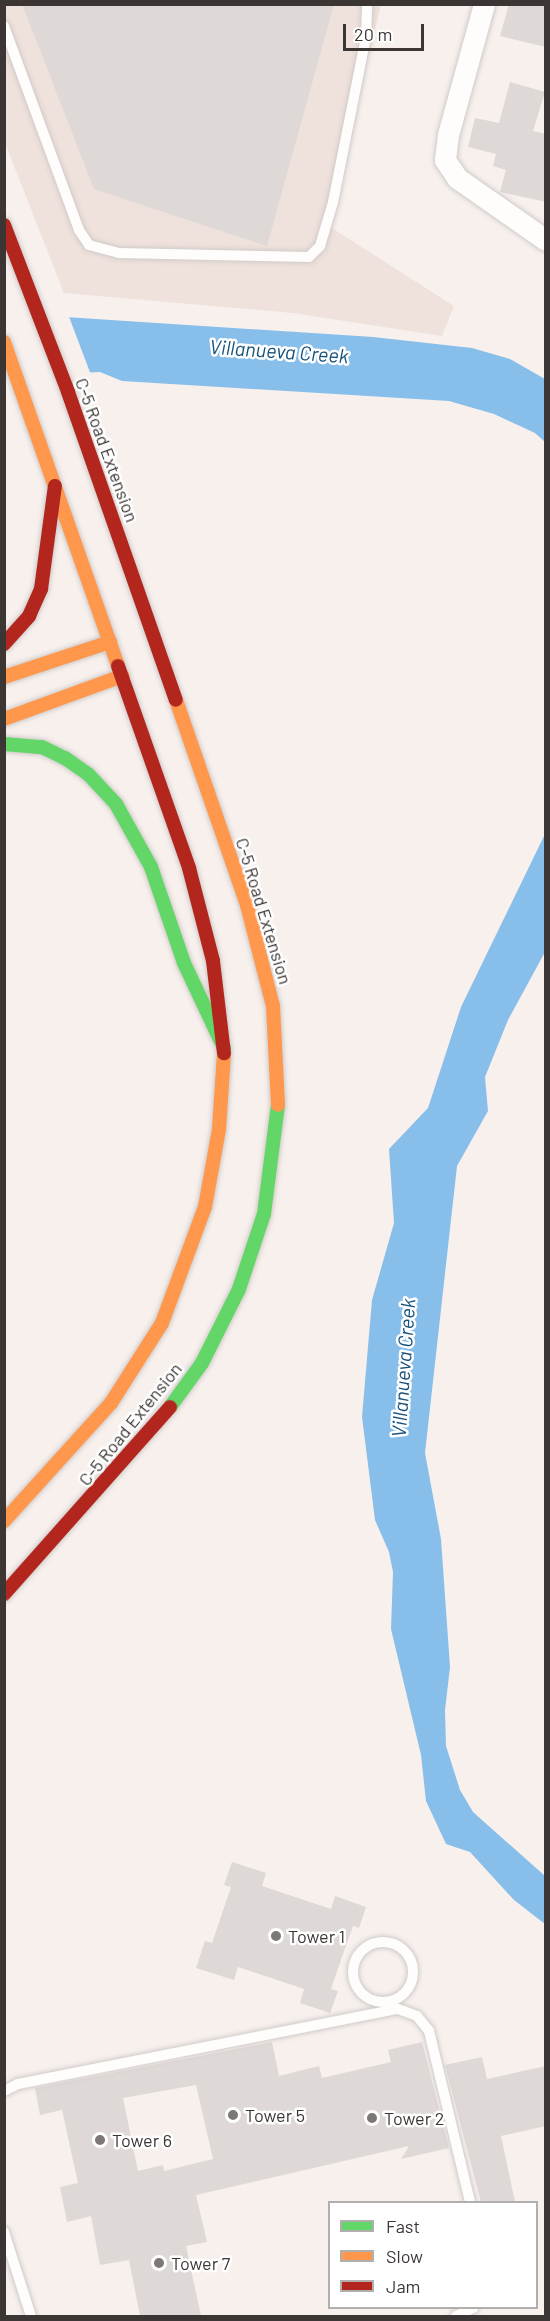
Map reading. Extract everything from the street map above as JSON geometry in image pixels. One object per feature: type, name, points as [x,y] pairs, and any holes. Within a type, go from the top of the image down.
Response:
[{"type":"main road","name":"C-5 Road Extension","points":[[4,225],[68,392],[258,940],[279,1046],[277,1129],[264,1214],[238,1289],[202,1363],[102,1490],[4,1594]]},
{"type":"main road","name":"C-5 Road Extension","points":[[4,342],[122,676],[202,913],[220,1003],[224,1048],[219,1129],[207,1197],[192,1249],[162,1323],[111,1403],[4,1521]]},
{"type":"main road","points":[[4,644],[28,616],[41,589],[55,486]]},
{"type":"main road","points":[[4,677],[110,642]]},
{"type":"main road","points":[[4,719],[122,676]]},
{"type":"main road","points":[[4,744],[42,747],[65,758],[89,775],[116,804],[150,867],[184,963],[224,1048]]},
{"type":"street","points":[[484,4],[448,135],[445,159],[457,178],[546,240]]},
{"type":"lane","points":[[4,26],[79,230],[89,245],[119,253],[309,257],[320,246],[333,202],[366,37],[367,4]]},
{"type":"lane","points":[[4,2091],[18,2084],[356,2014],[396,2004],[411,1983],[414,1971],[411,1959],[394,1943],[370,1945],[361,1952],[354,1972],[362,1992],[356,2014]]},
{"type":"lane","points":[[362,1992],[381,2001],[396,2004],[417,2016],[429,2031],[470,2201]]},
{"type":"lane","points":[[4,2232],[31,2316]]},
{"type":"shaded area","points":[[5,5],[381,5],[327,225],[454,306],[442,336],[293,313],[64,293],[5,143]]},
{"type":"water","name":"Villanueva Creek","points":[[4,313],[373,337],[472,348],[510,359],[545,379],[545,442],[535,433],[494,414],[449,401],[122,381],[100,372],[5,376]]},
{"type":"water","name":"Villanueva Creek","points":[[545,834],[545,952],[508,1020],[485,1077],[488,1111],[457,1166],[425,1453],[441,1539],[450,1667],[445,1710],[446,1746],[460,1790],[473,1812],[545,1876],[545,1924],[514,1900],[470,1852],[446,1844],[426,1801],[421,1755],[391,1629],[393,1572],[389,1552],[375,1520],[362,1417],[372,1300],[394,1223],[389,1149],[428,1108],[461,1007]]},
{"type":"pier","points":[[4,310],[68,314],[91,375],[4,379]]},
{"type":"building","points":[[22,4],[334,4],[267,246],[94,189]]},
{"type":"building","points":[[509,4],[546,4],[546,47],[500,36]]},
{"type":"building","points":[[510,82],[545,92],[533,131],[546,134],[546,202],[500,192],[506,170],[493,166],[496,154],[468,147],[475,118],[499,123]]},
{"type":"building","name":"Tower 1","points":[[232,1862],[266,1873],[262,1886],[331,1909],[335,1896],[366,1907],[359,1928],[353,1926],[331,1989],[338,1991],[330,2013],[300,2003],[304,1989],[238,1967],[234,1980],[196,1968],[205,1941],[212,1943],[231,1887],[224,1885]]},
{"type":"building","points":[[272,2042],[279,2076],[319,2066],[322,2078],[391,2062],[388,2050],[422,2042],[449,2148],[401,2159],[409,2146],[196,2195],[207,2242],[186,2246],[201,2316],[140,2316],[129,2260],[100,2265],[91,2216],[67,2222],[60,2187],[78,2183],[62,2110],[40,2115],[35,2088]],"holes":[[[196,2085],[213,2159],[164,2171],[163,2165],[138,2171],[123,2098]]]},
{"type":"building","points":[[482,2057],[487,2079],[546,2066],[546,2126],[501,2136],[515,2201],[481,2201],[445,2065]]},
{"type":"traffic: fast","points":[[4,744],[42,747],[65,758],[89,775],[116,804],[151,867],[184,963],[224,1048]]},
{"type":"traffic: fast","points":[[170,1407],[202,1363],[239,1289],[264,1214],[278,1105]]},
{"type":"traffic: slow","points":[[4,342],[118,666]]},
{"type":"traffic: slow","points":[[4,677],[110,642]]},
{"type":"traffic: slow","points":[[4,719],[122,676]]},
{"type":"traffic: slow","points":[[176,700],[247,905],[273,1006],[278,1105]]},
{"type":"traffic: slow","points":[[4,1521],[111,1403],[162,1323],[205,1207],[219,1129],[224,1053]]},
{"type":"traffic: jam","points":[[4,225],[68,392],[176,700]]},
{"type":"traffic: jam","points":[[4,644],[29,616],[41,589],[55,486]]},
{"type":"traffic: jam","points":[[118,666],[189,868],[213,961],[224,1053]]},
{"type":"traffic: jam","points":[[4,1594],[170,1407]]},
{"type":"place","name":"Tower 1","points":[[276,1936]]},
{"type":"place","name":"Tower 5","points":[[233,2115]]},
{"type":"place","name":"Tower 2","points":[[372,2118]]},
{"type":"place","name":"Tower 6","points":[[100,2140]]},
{"type":"place","name":"Tower 7","points":[[159,2263]]}]
